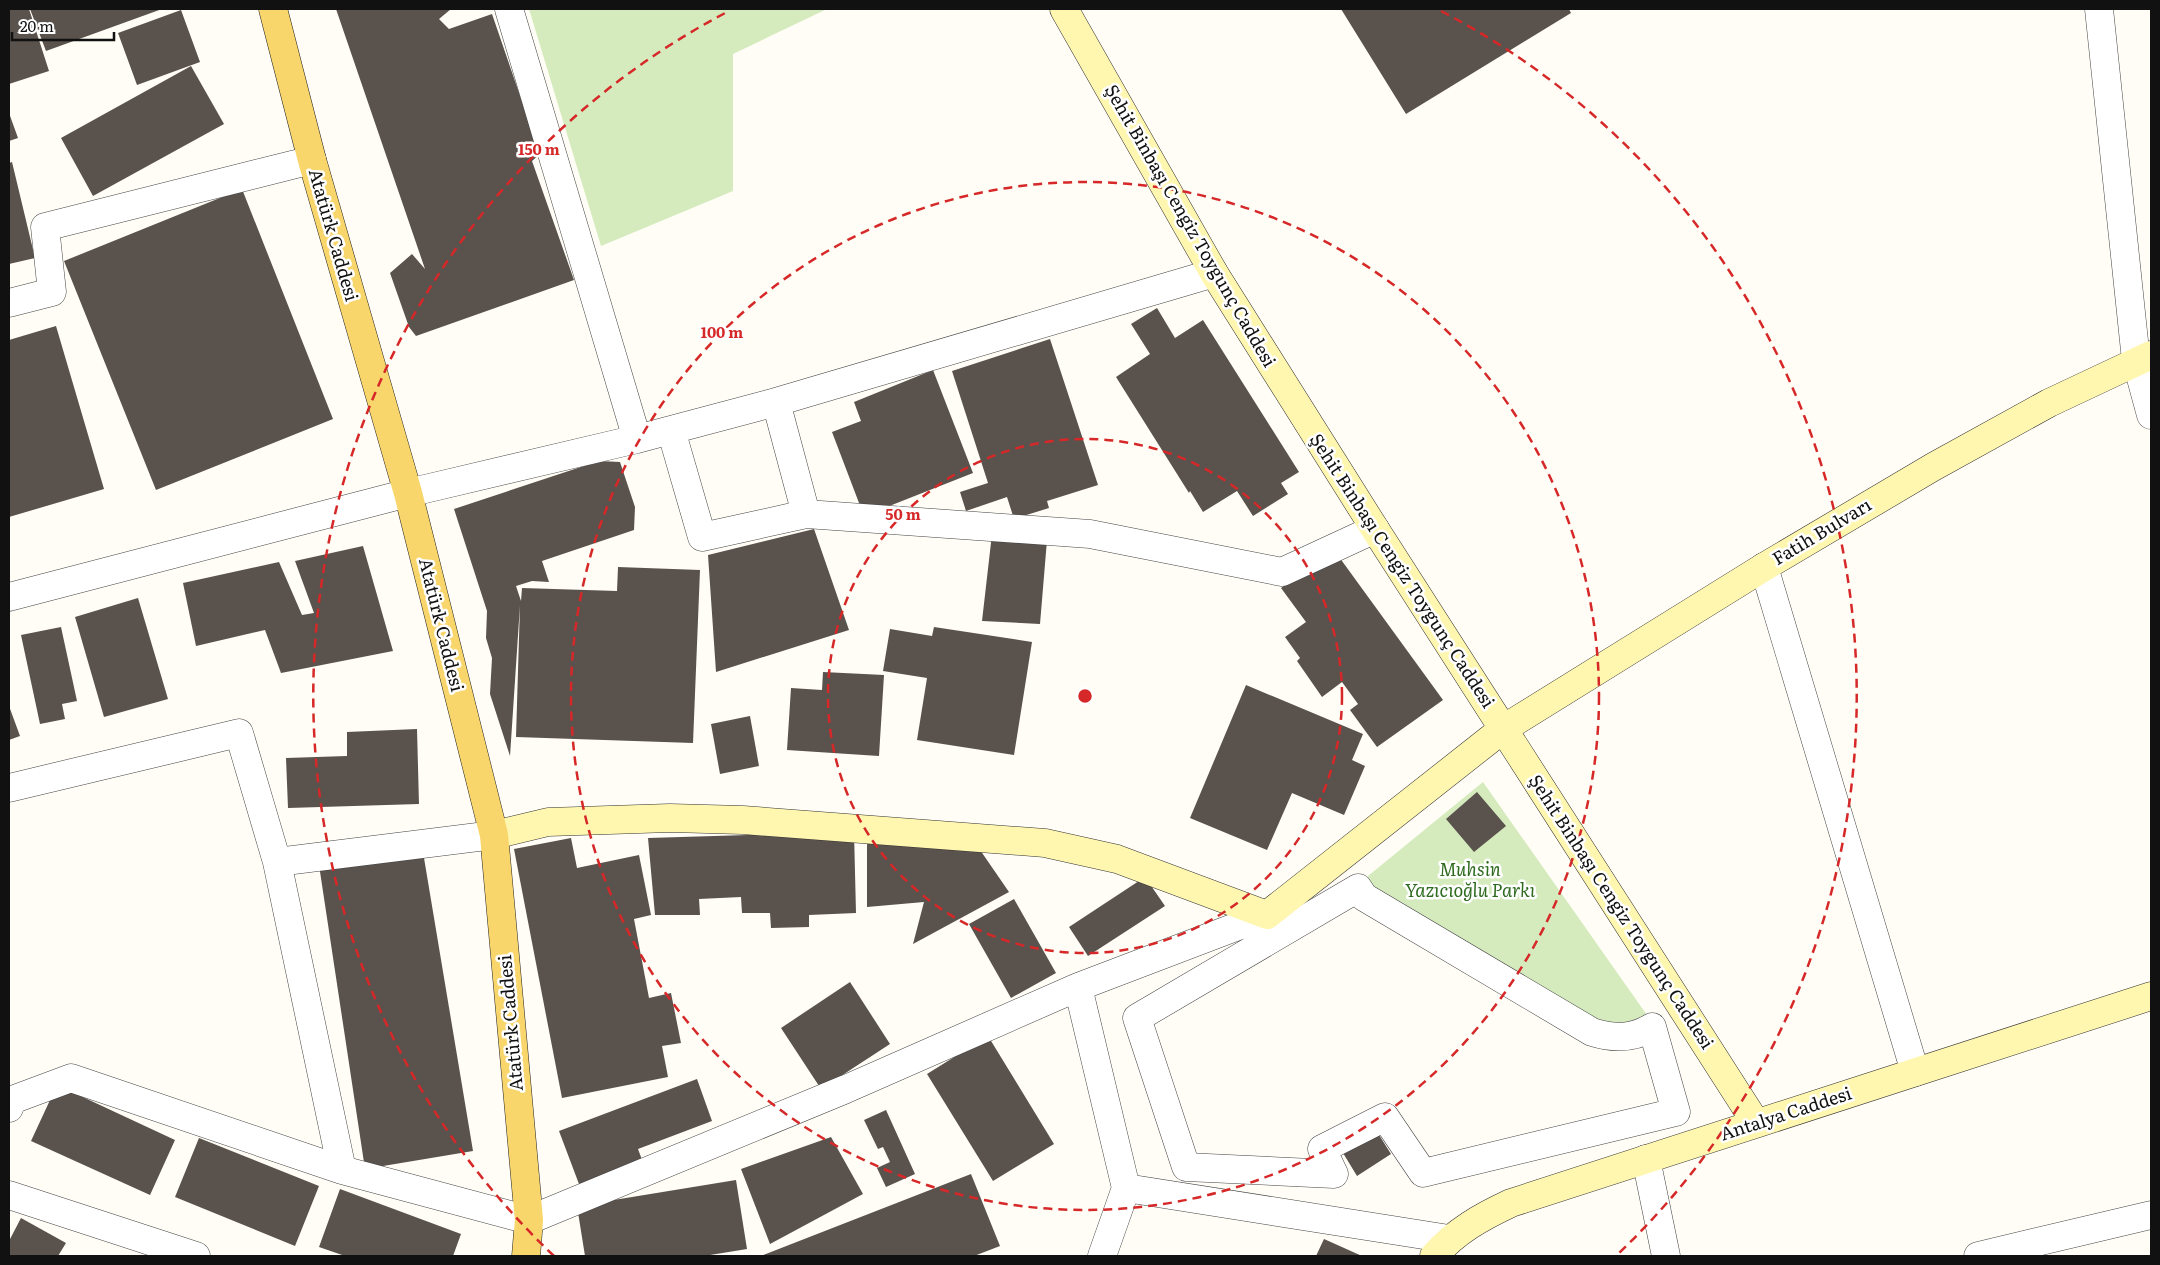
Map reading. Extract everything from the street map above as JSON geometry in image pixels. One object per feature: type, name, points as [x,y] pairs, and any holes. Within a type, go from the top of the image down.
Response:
[{"type":"main road","name":"Atatürk Caddesi","points":[[273,9],[312,160],[408,493],[494,835],[529,1220],[526,1256]]},
{"type":"main road","name":"Şehit Binbaşı Cengiz Toygunç Caddesi","points":[[1064,9],[1214,274],[1375,529],[1756,1123]]},
{"type":"main road","name":"Fatih Bulvarı","points":[[1267,915],[1504,728],[1764,567],[1933,467],[2048,403],[2144,358]]},
{"type":"main road","points":[[494,835],[548,822],[679,818],[752,820],[1045,843],[1117,859],[1267,915]]},
{"type":"main road","name":"Antalya Caddesi","points":[[1442,1248],[1478,1219],[1511,1202],[2151,996]]},
{"type":"street","points":[[509,9],[637,439]]},
{"type":"street","points":[[2099,9],[2151,415]]},
{"type":"street","points":[[9,303],[52,292],[45,227],[312,160]]},
{"type":"street","points":[[9,597],[408,493],[637,439],[776,402],[1214,274]]},
{"type":"street","points":[[776,402],[806,514]]},
{"type":"street","points":[[671,430],[702,537],[806,514],[1090,534],[1282,572],[1375,529]]},
{"type":"street","points":[[1764,567],[1915,1072]]},
{"type":"street","points":[[9,788],[240,733],[277,862],[342,1170]]},
{"type":"street","points":[[277,862],[494,835]]},
{"type":"street","points":[[1358,888],[1364,897],[1592,1032],[1608,1037],[1631,1037],[1652,1027],[1676,1112],[1423,1173],[1385,1117],[1322,1149],[1334,1174],[1186,1167],[1137,1018],[1358,888]]},
{"type":"street","points":[[9,1108],[12,1100],[70,1078],[342,1170],[529,1220],[846,1089],[1078,986],[1267,915]]},
{"type":"street","points":[[1078,986],[1126,1188],[1102,1256]]},
{"type":"street","points":[[1646,1159],[1666,1256]]},
{"type":"street","points":[[1126,1188],[1442,1248]]},
{"type":"street","points":[[9,1195],[196,1256]]},
{"type":"street","points":[[1978,1256],[2151,1215]]},
{"type":"green space","points":[[529,9],[827,9],[733,54],[733,191],[601,246]]},
{"type":"green space","name":"Muhsin Yazıcıoğlu Parkı","points":[[1483,782],[1649,1018],[1608,1037],[1358,888],[1368,876]]},
{"type":"building","points":[[9,9],[29,9],[49,71],[9,84]]},
{"type":"building","points":[[30,9],[162,9],[46,51]]},
{"type":"building","points":[[336,9],[451,9],[439,19],[449,29],[492,14],[540,154],[532,161],[574,280],[416,336],[409,327],[390,273],[412,254],[425,269]]},
{"type":"building","points":[[1341,9],[1569,9],[1571,13],[1406,114]]},
{"type":"building","points":[[181,10],[200,62],[137,85],[118,33]]},
{"type":"building","points":[[191,66],[224,124],[93,196],[61,138]]},
{"type":"building","points":[[9,113],[18,138],[9,141]]},
{"type":"building","points":[[12,162],[35,258],[9,264],[9,163]]},
{"type":"building","points":[[242,189],[333,419],[156,490],[64,261]]},
{"type":"building","points":[[1157,308],[1175,338],[1203,320],[1299,472],[1281,483],[1288,494],[1253,516],[1237,491],[1203,512],[1116,377],[1150,354],[1131,324]]},
{"type":"building","points":[[56,326],[104,489],[9,517],[9,340]]},
{"type":"building","points":[[1050,339],[1098,485],[1047,501],[1049,508],[1014,519],[1007,497],[966,511],[960,492],[988,483],[952,371]]},
{"type":"building","points":[[933,370],[973,473],[864,516],[832,432],[861,421],[854,402]]},
{"type":"building","points":[[599,461],[620,462],[635,507],[634,530],[542,561],[549,582],[532,581],[516,586],[521,601],[522,588],[617,591],[618,567],[700,570],[693,743],[516,737],[520,605],[510,756],[490,694],[492,658],[486,638],[487,611],[454,509]]},
{"type":"building","points":[[814,529],[849,630],[716,672],[708,555]]},
{"type":"building","points":[[992,534],[1047,540],[1040,624],[982,621]]},
{"type":"building","points":[[363,546],[393,651],[281,673],[265,630],[196,646],[183,583],[279,562],[302,615],[314,613],[295,561]]},
{"type":"building","points":[[1334,550],[1443,700],[1377,747],[1350,710],[1358,704],[1342,682],[1322,697],[1297,661],[1300,658],[1285,637],[1306,622],[1281,588]]},
{"type":"building","points":[[138,598],[168,699],[104,717],[75,617]]},
{"type":"building","points":[[61,627],[77,701],[62,704],[65,719],[40,724],[21,635]]},
{"type":"building","points":[[934,627],[1032,642],[1014,755],[917,740],[927,678],[883,671],[890,629],[932,636]]},
{"type":"building","points":[[823,672],[884,675],[879,756],[787,750],[791,688],[822,690]]},
{"type":"building","points":[[1246,685],[1363,734],[1352,760],[1365,766],[1344,815],[1292,793],[1267,850],[1190,818]]},
{"type":"building","points":[[9,706],[20,736],[9,740]]},
{"type":"building","points":[[750,716],[759,766],[720,774],[711,724]]},
{"type":"building","points":[[417,729],[419,804],[288,808],[286,758],[347,756],[347,732]]},
{"type":"building","points":[[1477,792],[1506,826],[1474,852],[1446,819]]},
{"type":"building","points":[[854,832],[856,913],[809,915],[809,927],[771,928],[770,913],[742,913],[741,897],[699,899],[700,915],[655,915],[648,838]]},
{"type":"building","points":[[571,838],[577,868],[639,855],[651,915],[634,919],[649,998],[671,993],[681,1043],[662,1046],[668,1077],[562,1098],[514,849]]},
{"type":"building","points":[[867,842],[978,847],[1009,892],[913,944],[924,902],[867,907]]},
{"type":"building","points":[[423,852],[473,1151],[365,1169],[319,865]]},
{"type":"building","points":[[1145,877],[1165,906],[1088,956],[1069,927]]},
{"type":"building","points":[[1014,899],[1056,973],[1011,998],[969,924]]},
{"type":"building","points":[[850,982],[890,1044],[821,1089],[781,1028]]},
{"type":"building","points":[[988,1036],[1054,1144],[993,1181],[927,1074]]},
{"type":"building","points":[[697,1079],[712,1121],[638,1149],[645,1168],[582,1192],[559,1131]]},
{"type":"building","points":[[57,1085],[175,1140],[150,1195],[31,1141]]},
{"type":"building","points":[[886,1110],[915,1174],[886,1187],[877,1168],[890,1162],[883,1147],[878,1149],[864,1120]]},
{"type":"building","points":[[1374,1127],[1391,1154],[1357,1176],[1340,1148]]},
{"type":"building","points":[[831,1137],[863,1194],[770,1244],[741,1169]]},
{"type":"building","points":[[199,1138],[319,1186],[295,1246],[175,1197]]},
{"type":"building","points":[[971,1174],[1000,1246],[974,1256],[761,1256]]},
{"type":"building","points":[[736,1180],[747,1249],[704,1256],[585,1256],[577,1206]]},
{"type":"building","points":[[340,1189],[461,1234],[453,1256],[345,1256],[319,1247]]},
{"type":"building","points":[[21,1218],[66,1243],[58,1256],[9,1256],[9,1241]]},
{"type":"building","points":[[1324,1239],[1362,1256],[1316,1256]]}]
